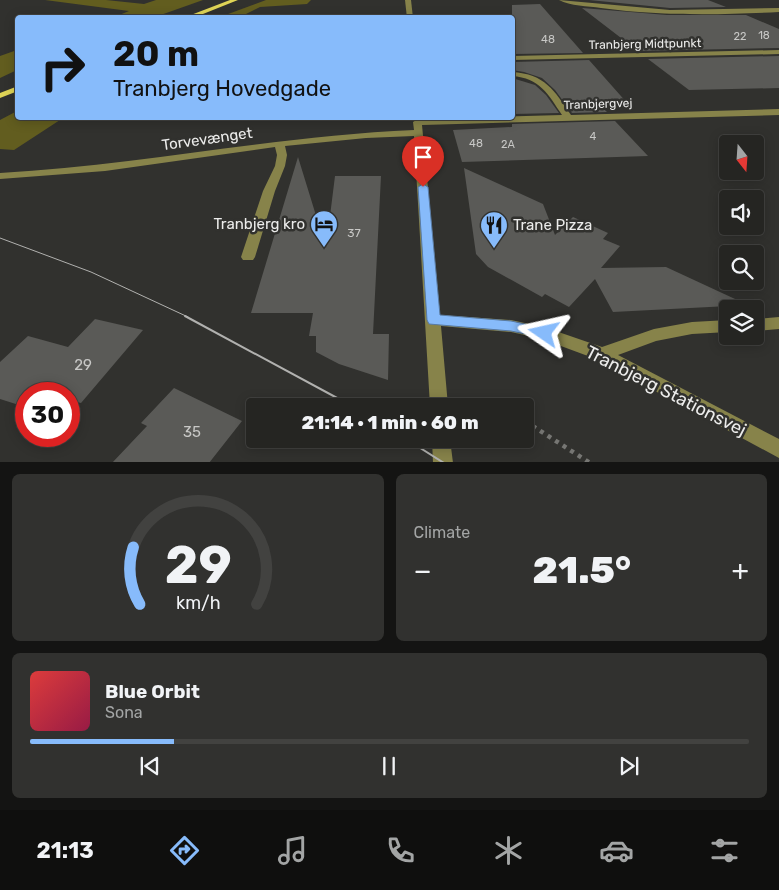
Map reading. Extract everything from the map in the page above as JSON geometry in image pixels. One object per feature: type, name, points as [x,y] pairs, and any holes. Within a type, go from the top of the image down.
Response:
[{"type":"main road","points":[[194,15],[235,0]]},
{"type":"main road","points":[[0,96],[15,89]]},
{"type":"street","points":[[408,0],[410,15]]},
{"type":"street","points":[[562,0],[609,8],[666,13],[708,14],[779,10]]},
{"type":"street","name":"Tranbjerg Midtpunkt","points":[[515,58],[778,53]]},
{"type":"street","points":[[515,74],[522,74],[542,82],[568,118]]},
{"type":"street","name":"Tranbjergvej","points":[[418,124],[779,112]]},
{"type":"street","points":[[418,124],[439,398]]},
{"type":"street","name":"Torvevænget","points":[[0,176],[90,170],[346,136],[418,124]]},
{"type":"street","points":[[248,258],[269,191],[280,166],[282,155],[279,144]]},
{"type":"street","name":"Tranbjerg Stationsvej","points":[[434,320],[511,326],[544,333],[602,354],[779,449]]},
{"type":"street","points":[[764,324],[779,323]]},
{"type":"street","points":[[602,354],[654,335],[692,328],[719,326]]},
{"type":"street","points":[[442,448],[443,462]]},
{"type":"path","points":[[534,427],[590,462]]},
{"type":"shaded area","points":[[45,0],[106,0],[144,4],[156,0],[203,0],[161,15],[119,15],[129,11]]},
{"type":"shaded area","points":[[266,0],[311,0],[307,4],[260,7],[244,15],[225,15]]},
{"type":"shaded area","points":[[15,51],[15,71],[0,78],[0,56]]},
{"type":"shaded area","points":[[15,112],[15,120],[60,120],[14,150],[0,149],[0,120]]},
{"type":"building","points":[[589,0],[708,0],[726,7],[670,8]]},
{"type":"building","points":[[540,4],[583,53],[515,54],[515,15],[512,15],[512,5]]},
{"type":"building","points":[[582,8],[667,15],[746,15],[779,29],[779,48],[638,51]]},
{"type":"building","points":[[779,56],[779,88],[689,90],[648,59]]},
{"type":"building","points":[[589,60],[628,104],[601,106],[607,112],[572,113],[555,90],[542,78],[515,70],[515,62]]},
{"type":"building","points":[[515,79],[535,85],[546,95],[559,113],[515,114]]},
{"type":"building","points":[[615,121],[648,156],[462,162],[453,130],[512,127],[512,124]]},
{"type":"building","name":"Tranbjerg kro","points":[[298,157],[326,248],[335,176],[381,176],[373,334],[389,334],[388,380],[339,364],[316,352],[316,336],[309,336],[313,313],[251,313]]},
{"type":"building","points":[[464,168],[543,204],[555,235],[573,217],[608,233],[603,239],[620,246],[601,268],[666,267],[737,300],[719,300],[719,307],[613,312],[595,279],[569,307],[545,294],[542,297],[488,267],[476,254]]},
{"type":"building","points":[[95,319],[143,330],[81,403],[80,382],[15,382],[15,404],[0,399],[0,362],[28,336],[68,347]]},
{"type":"building","points":[[174,388],[242,421],[210,462],[113,462],[147,426],[141,423]]},
{"type":"tram line","points":[[0,238],[91,272],[188,317]]},
{"type":"tram line","points":[[185,316],[337,398]]},
{"type":"tram line","points":[[420,448],[442,462]]},
{"type":"place","name":"Tranbjerg kro","points":[[324,248]]},
{"type":"place","name":"Trane Pizza","points":[[494,249]]},
{"type":"route","points":[[423,187],[434,320],[511,326],[544,333]]}]
